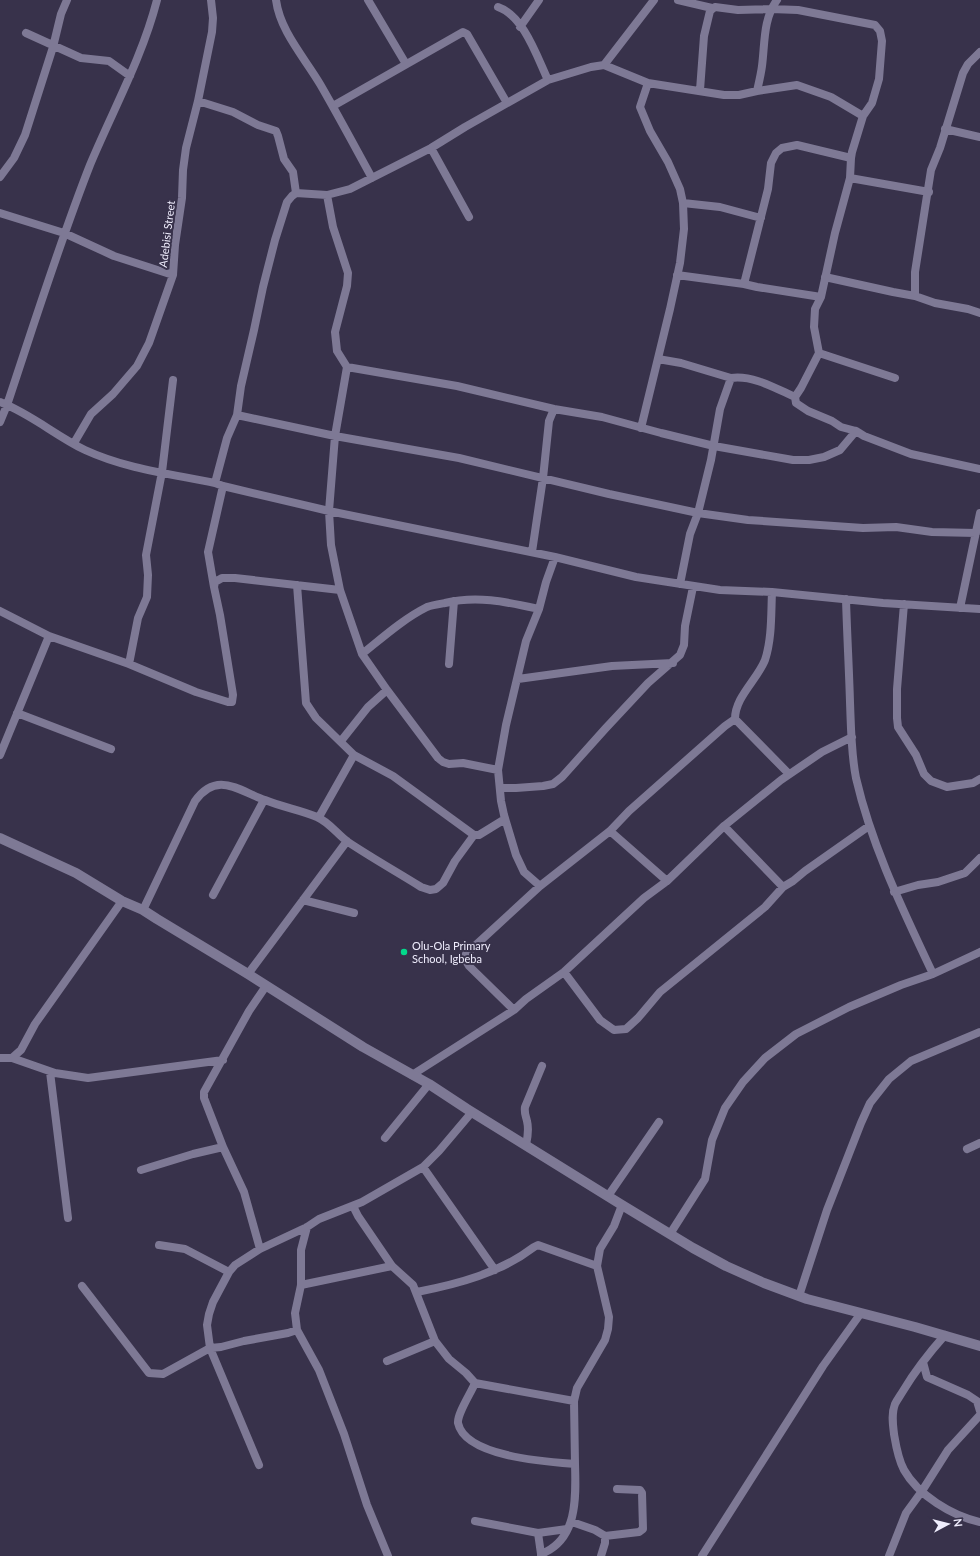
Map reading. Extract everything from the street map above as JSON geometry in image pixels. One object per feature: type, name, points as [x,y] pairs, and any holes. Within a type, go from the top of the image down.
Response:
[{"type":"street","points":[[0,177],[14,158],[25,134],[53,47],[61,14],[67,0]]},
{"type":"street","points":[[0,422],[4,404],[64,233],[91,164],[144,43],[157,0]]},
{"type":"street","name":"Adebisi Street","points":[[74,444],[91,414],[113,394],[137,366],[149,343],[173,275],[175,245],[182,198],[185,155],[212,32],[213,18],[211,0]]},
{"type":"street","points":[[276,0],[277,12],[284,26],[333,106],[372,178]]},
{"type":"street","points":[[368,0],[406,64]]},
{"type":"street","points":[[520,27],[538,0]]},
{"type":"street","points":[[604,65],[654,0]]},
{"type":"street","points":[[678,0],[712,8],[719,6],[750,11],[771,9],[798,10],[875,25],[880,31],[882,41],[878,79],[872,103],[864,116],[850,158],[850,178],[821,297],[815,309],[814,328],[819,353],[795,397],[796,403],[808,411],[832,421],[841,427],[856,431],[864,436],[911,454],[980,469]]},
{"type":"street","points":[[757,90],[762,66],[764,40],[771,9],[777,0]]},
{"type":"street","points":[[498,7],[511,14],[527,34],[548,80]]},
{"type":"street","points":[[700,90],[704,36],[712,8]]},
{"type":"street","points":[[333,106],[465,32],[508,103]]},
{"type":"street","points":[[26,33],[53,47],[80,58],[108,61],[130,76]]},
{"type":"street","points":[[915,296],[915,272],[931,170],[940,148],[963,73],[968,64],[980,52]]},
{"type":"street","points":[[0,611],[49,636],[129,664],[196,692],[223,701],[232,702],[233,695],[226,651],[208,552],[227,438],[236,415],[241,386],[273,246],[288,202],[296,193],[327,195],[350,189],[431,148],[548,80],[584,69],[604,65],[648,83],[724,95],[739,95],[757,90],[797,85],[831,97],[864,116]]},
{"type":"street","points":[[641,428],[677,275],[684,229],[683,203],[680,189],[668,162],[650,131],[640,107],[648,83]]},
{"type":"street","points":[[198,101],[233,112],[258,125],[276,131],[284,159],[293,172],[296,193]]},
{"type":"street","points":[[945,129],[980,137]]},
{"type":"street","points":[[744,284],[768,189],[771,162],[776,153],[788,145],[805,146],[850,158]]},
{"type":"street","points":[[431,148],[469,217]]},
{"type":"street","points":[[850,178],[928,192]]},
{"type":"street","points":[[327,195],[333,227],[348,273],[347,286],[335,332],[337,351],[347,367],[335,436],[329,511],[331,545],[340,590],[362,654],[438,758],[443,762],[463,763],[498,770]]},
{"type":"street","points":[[683,203],[720,207],[761,218]]},
{"type":"street","points":[[0,213],[64,233],[114,256],[173,275]]},
{"type":"street","points":[[677,275],[744,284],[821,297]]},
{"type":"street","points":[[825,277],[915,296],[935,303],[968,309],[980,313]]},
{"type":"street","points":[[819,353],[895,378]]},
{"type":"street","points":[[658,359],[680,363],[731,378],[740,377],[765,384],[795,397]]},
{"type":"street","points":[[347,367],[457,386],[554,408],[602,417],[714,446],[793,460],[809,460],[824,457],[840,450],[856,431]]},
{"type":"street","points":[[680,584],[690,534],[698,513],[714,446],[720,409],[731,378]]},
{"type":"street","points":[[129,664],[138,618],[147,597],[148,575],[146,555],[162,472],[174,380]]},
{"type":"street","points":[[4,404],[39,422],[74,444],[107,459],[125,465],[219,484],[329,511],[555,557],[636,577],[720,590],[772,592],[904,604],[980,609]]},
{"type":"street","points":[[532,552],[543,478],[549,421],[554,408]]},
{"type":"street","points":[[236,415],[335,436],[459,458],[609,494],[698,513],[748,520],[863,528],[896,527],[932,532],[976,533]]},
{"type":"street","points":[[960,608],[980,513]]},
{"type":"street","points":[[540,886],[524,872],[516,856],[501,801],[498,770],[506,726],[526,641],[539,609],[546,582],[555,557]]},
{"type":"street","points":[[214,587],[215,582],[222,578],[235,578],[340,590]]},
{"type":"street","points":[[297,585],[306,703],[316,718],[354,755],[393,776],[474,835],[479,835],[505,819]]},
{"type":"street","points":[[500,788],[543,786],[552,784],[562,777],[648,683],[673,663],[680,655],[684,644],[685,626],[693,587]]},
{"type":"street","points":[[772,592],[767,651],[758,673],[735,711],[735,719],[789,774]]},
{"type":"street","points":[[362,654],[417,613],[429,606],[454,601],[484,599],[539,609]]},
{"type":"street","points":[[846,599],[846,639],[856,779],[868,826],[894,892],[934,974]]},
{"type":"street","points":[[449,664],[454,601]]},
{"type":"street","points":[[904,604],[897,689],[898,727],[916,755],[924,774],[931,781],[946,787],[966,784],[980,779]]},
{"type":"street","points":[[0,755],[49,636]]},
{"type":"street","points":[[518,679],[612,666],[673,663]]},
{"type":"street","points":[[341,741],[368,707],[387,690]]},
{"type":"street","points":[[17,713],[111,749]]},
{"type":"street","points":[[514,1010],[469,966],[464,958],[469,950],[540,886],[610,831],[629,811],[725,726],[735,719]]},
{"type":"street","points":[[412,1075],[514,1010],[526,999],[564,972],[644,898],[667,881],[724,826],[789,774],[822,752],[852,737]]},
{"type":"street","points":[[319,817],[354,755]]},
{"type":"street","points":[[143,910],[186,816],[201,792],[214,785],[232,786],[264,800],[319,817],[347,841],[421,887],[430,890],[436,889],[443,883],[455,860],[474,835]]},
{"type":"street","points":[[213,895],[264,800]]},
{"type":"street","points":[[724,826],[783,887]]},
{"type":"street","points":[[564,972],[600,1020],[614,1030],[626,1030],[660,992],[765,907],[783,887],[868,826]]},
{"type":"street","points":[[610,831],[667,881]]},
{"type":"street","points":[[0,838],[76,873],[122,901],[143,910],[343,1033],[363,1047],[429,1084],[622,1205],[726,1266],[799,1296],[862,1312],[980,1346]]},
{"type":"street","points":[[248,974],[347,841]]},
{"type":"street","points":[[894,892],[918,885],[938,882],[965,873],[980,858]]},
{"type":"street","points":[[303,900],[354,913]]},
{"type":"street","points":[[12,1058],[21,1050],[35,1024],[122,901]]},
{"type":"street","points":[[670,1234],[705,1179],[712,1140],[725,1108],[743,1082],[765,1058],[796,1034],[849,1007],[901,985],[934,974],[980,952]]},
{"type":"street","points":[[260,1249],[244,1192],[223,1147],[204,1098],[204,1092],[249,1011],[266,986]]},
{"type":"street","points":[[799,1296],[827,1210],[860,1123],[870,1102],[889,1079],[911,1061],[980,1032]]},
{"type":"street","points":[[0,1058],[12,1058],[50,1072],[88,1078],[223,1060]]},
{"type":"street","points":[[526,1145],[528,1133],[527,1118],[524,1113],[525,1107],[542,1066]]},
{"type":"street","points":[[50,1072],[68,1218]]},
{"type":"street","points":[[385,1138],[429,1084]]},
{"type":"street","points":[[259,1466],[210,1348],[207,1324],[209,1314],[213,1302],[229,1272],[235,1265],[260,1249],[307,1227],[319,1219],[353,1206],[423,1167],[472,1112]]},
{"type":"street","points":[[608,1196],[659,1122]]},
{"type":"street","points":[[967,1149],[980,1143]]},
{"type":"street","points":[[142,1170],[193,1154],[223,1147]]},
{"type":"street","points":[[423,1167],[495,1270]]},
{"type":"street","points":[[538,1533],[541,1555],[561,1540],[570,1525],[575,1499],[574,1401],[577,1388],[605,1340],[608,1329],[609,1317],[597,1266],[600,1249],[614,1226],[622,1205]]},
{"type":"street","points":[[353,1206],[358,1216],[392,1266],[413,1285],[435,1341],[449,1359],[466,1373],[475,1383],[574,1401]]},
{"type":"street","points":[[307,1227],[301,1250],[301,1285],[295,1313],[297,1330],[319,1370],[344,1434],[368,1506],[388,1556]]},
{"type":"street","points":[[159,1245],[185,1249],[229,1272]]},
{"type":"street","points":[[417,1292],[450,1286],[495,1270],[538,1245],[597,1266]]},
{"type":"street","points":[[301,1285],[392,1266]]},
{"type":"street","points":[[82,1286],[149,1373],[162,1374],[210,1348],[221,1347],[297,1330]]},
{"type":"street","points":[[702,1556],[823,1366],[862,1312]]},
{"type":"street","points":[[945,1335],[916,1369],[894,1405],[892,1417],[899,1457],[904,1470],[922,1491],[947,1510],[980,1522]]},
{"type":"street","points":[[387,1361],[435,1341]]},
{"type":"street","points":[[923,1362],[927,1377],[968,1395],[977,1402],[980,1411]]},
{"type":"street","points":[[475,1383],[458,1422],[461,1429],[476,1444],[500,1454],[548,1462],[575,1464]]},
{"type":"street","points":[[889,1556],[906,1513],[948,1450],[980,1415]]},
{"type":"street","points":[[475,1521],[538,1533],[570,1525],[605,1536],[639,1532],[643,1529],[642,1492],[640,1490],[618,1489]]},
{"type":"street","points":[[601,1556],[605,1543],[605,1536]]},
{"type":"place","name":"Olu-Ola Primary School, Igbeba","points":[[404,952]]}]
